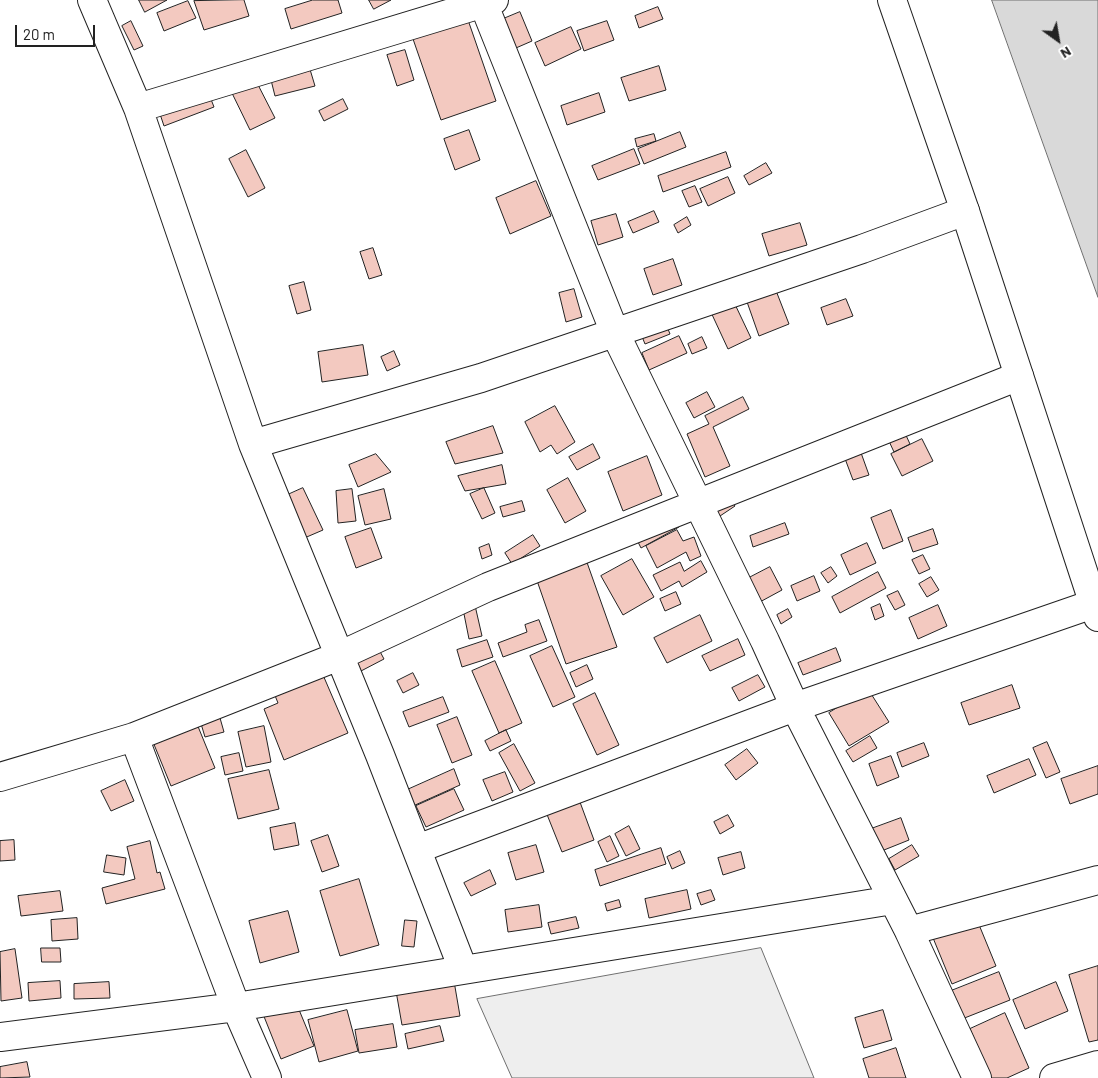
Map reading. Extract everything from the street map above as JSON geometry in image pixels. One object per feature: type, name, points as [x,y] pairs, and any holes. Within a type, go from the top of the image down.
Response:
[{"type":"street","points":[[92,0],[138,108],[253,444],[417,849],[463,969]]},
{"type":"street","points":[[417,849],[795,707],[1096,611],[965,211],[892,0]]},
{"type":"street","points":[[138,108],[487,1],[615,333],[765,641],[795,707],[909,930],[977,1078]]},
{"type":"street","points":[[253,444],[480,378],[862,249],[965,211]]},
{"type":"street","points":[[0,777],[134,737],[339,656],[488,588],[1019,376]]},
{"type":"street","points":[[134,737],[236,1007],[267,1078]]},
{"type":"street","points":[[909,930],[1098,880]]},
{"type":"street","points":[[0,1037],[236,1007],[893,900]]},
{"type":"street","points":[[1054,1078],[1098,1065]]},
{"type":"shaded area","points":[[992,0],[1098,0],[1098,297]]},
{"type":"shaded area","points":[[761,948],[814,1078],[512,1078],[477,999]]},
{"type":"building","points":[[139,0],[167,0],[145,12]]},
{"type":"building","points":[[244,0],[249,16],[204,30],[194,1]]},
{"type":"building","points":[[313,0],[338,0],[342,13],[291,29],[285,9]]},
{"type":"building","points":[[369,0],[391,0],[374,9]]},
{"type":"building","points":[[188,1],[196,18],[164,31],[157,13]]},
{"type":"building","points":[[658,7],[663,19],[639,28],[635,16]]},
{"type":"building","points":[[520,12],[532,41],[509,51],[496,22]]},
{"type":"building","points":[[467,17],[496,101],[441,120],[412,36]]},
{"type":"building","points":[[131,21],[143,46],[134,50],[122,26]]},
{"type":"building","points":[[607,21],[614,40],[584,51],[577,31]]},
{"type":"building","points":[[571,27],[581,49],[545,66],[535,43]]},
{"type":"building","points":[[405,50],[414,80],[397,86],[387,55]]},
{"type":"building","points":[[309,66],[315,86],[275,96],[270,76]]},
{"type":"building","points":[[659,66],[666,90],[629,101],[621,78]]},
{"type":"building","points":[[254,77],[275,118],[250,130],[230,89]]},
{"type":"building","points":[[207,89],[214,107],[164,126],[158,108]]},
{"type":"building","points":[[599,93],[605,112],[567,125],[561,106]]},
{"type":"building","points":[[343,99],[348,109],[324,121],[319,111]]},
{"type":"building","points":[[469,130],[480,160],[455,170],[444,139]]},
{"type":"building","points":[[680,132],[686,147],[644,164],[638,149]]},
{"type":"building","points":[[654,134],[656,141],[637,147],[635,139]]},
{"type":"building","points":[[634,149],[640,164],[598,180],[592,166]]},
{"type":"building","points":[[246,150],[265,188],[248,197],[229,159]]},
{"type":"building","points":[[726,152],[731,167],[663,192],[658,176]]},
{"type":"building","points":[[766,163],[772,173],[749,185],[744,176]]},
{"type":"building","points":[[728,177],[735,193],[708,206],[700,189]]},
{"type":"building","points":[[536,181],[551,216],[510,234],[496,198]]},
{"type":"building","points":[[695,186],[702,202],[689,207],[682,191]]},
{"type":"building","points":[[654,211],[659,222],[633,233],[628,222]]},
{"type":"building","points":[[616,214],[623,237],[598,245],[591,221]]},
{"type":"building","points":[[687,217],[691,225],[678,233],[674,225]]},
{"type":"building","points":[[800,223],[807,245],[769,256],[762,234]]},
{"type":"building","points":[[373,248],[382,275],[369,279],[360,252]]},
{"type":"building","points":[[673,259],[682,285],[653,295],[644,269]]},
{"type":"building","points":[[304,282],[311,310],[297,314],[289,286]]},
{"type":"building","points":[[775,288],[789,324],[759,336],[746,299]]},
{"type":"building","points":[[574,289],[582,317],[566,322],[559,293]]},
{"type":"building","points":[[732,298],[751,338],[728,349],[709,308]]},
{"type":"building","points":[[846,299],[853,316],[827,325],[821,308]]},
{"type":"building","points":[[664,319],[670,334],[645,344],[639,329]]},
{"type":"building","points":[[679,336],[687,353],[649,370],[642,353]]},
{"type":"building","points":[[702,337],[707,348],[692,354],[688,344]]},
{"type":"building","points":[[363,345],[368,375],[322,382],[318,352]]},
{"type":"building","points":[[394,351],[400,365],[387,371],[381,357]]},
{"type":"building","points":[[707,392],[715,407],[694,418],[686,403]]},
{"type":"building","points":[[743,397],[749,409],[713,427],[730,466],[705,477],[687,434],[709,424],[705,416]]},
{"type":"building","points":[[555,406],[575,442],[557,454],[551,445],[540,452],[525,422]]},
{"type":"building","points":[[493,426],[503,453],[455,464],[446,442]]},
{"type":"building","points":[[904,431],[910,444],[894,452],[888,439]]},
{"type":"building","points":[[922,439],[933,461],[902,476],[891,454]]},
{"type":"building","points":[[593,444],[600,458],[577,470],[569,457]]},
{"type":"building","points":[[860,450],[869,475],[853,480],[844,456]]},
{"type":"building","points":[[376,454],[391,472],[358,487],[349,465]]},
{"type":"building","points":[[647,456],[662,495],[623,511],[608,472]]},
{"type":"building","points":[[502,465],[506,484],[465,491],[458,476]]},
{"type":"building","points":[[568,478],[586,511],[565,523],[547,490]]},
{"type":"building","points":[[303,488],[323,530],[302,539],[283,497]]},
{"type":"building","points":[[484,488],[495,513],[482,519],[470,494]]},
{"type":"building","points":[[352,489],[356,521],[338,523],[336,491]]},
{"type":"building","points":[[384,489],[391,519],[365,525],[358,496]]},
{"type":"building","points":[[726,493],[735,506],[717,518],[708,505]]},
{"type":"building","points":[[522,501],[525,511],[503,517],[500,507]]},
{"type":"building","points":[[891,510],[903,541],[883,549],[871,518]]},
{"type":"building","points":[[673,516],[679,527],[641,548],[635,536]]},
{"type":"building","points":[[785,523],[789,534],[753,547],[750,536]]},
{"type":"building","points":[[371,528],[382,558],[356,568],[345,537]]},
{"type":"building","points":[[933,529],[938,544],[913,552],[908,538]]},
{"type":"building","points":[[677,530],[683,541],[694,537],[701,556],[690,561],[686,552],[657,568],[646,546]]},
{"type":"building","points":[[533,535],[540,546],[512,564],[505,553]]},
{"type":"building","points":[[867,543],[876,563],[850,575],[841,555]]},
{"type":"building","points":[[489,544],[492,555],[482,559],[479,548]]},
{"type":"building","points":[[584,554],[617,647],[566,664],[534,572]]},
{"type":"building","points":[[923,555],[930,569],[919,574],[912,560]]},
{"type":"building","points":[[632,559],[654,597],[623,615],[601,576]]},
{"type":"building","points":[[701,561],[707,572],[682,587],[679,581],[661,591],[653,575],[680,562],[684,571]]},
{"type":"building","points":[[770,567],[782,590],[758,603],[745,580]]},
{"type":"building","points":[[831,567],[837,576],[828,583],[821,573]]},
{"type":"building","points":[[878,572],[886,588],[840,613],[832,597]]},
{"type":"building","points":[[814,576],[820,591],[797,601],[791,586]]},
{"type":"building","points":[[931,577],[939,590],[927,597],[919,584]]},
{"type":"building","points":[[898,591],[905,605],[895,610],[887,596]]},
{"type":"building","points":[[676,592],[681,604],[665,611],[660,599]]},
{"type":"building","points":[[474,601],[482,636],[469,639],[462,604]]},
{"type":"building","points":[[880,604],[884,616],[875,620],[871,608]]},
{"type":"building","points":[[938,605],[947,626],[918,639],[909,618]]},
{"type":"building","points":[[788,609],[792,617],[781,624],[777,615]]},
{"type":"building","points":[[700,615],[712,641],[667,663],[654,638]]},
{"type":"building","points":[[539,620],[547,641],[503,657],[498,643],[527,632],[525,625]]},
{"type":"building","points":[[738,639],[745,655],[710,671],[702,656]]},
{"type":"building","points":[[487,640],[493,657],[462,667],[457,650]]},
{"type":"building","points":[[376,644],[384,659],[361,671],[353,655]]},
{"type":"building","points":[[552,646],[575,697],[553,707],[530,656]]},
{"type":"building","points":[[836,648],[841,661],[803,675],[798,663]]},
{"type":"building","points":[[495,661],[522,723],[499,733],[472,671]]},
{"type":"building","points":[[587,665],[593,679],[576,687],[570,673]]},
{"type":"building","points":[[320,668],[348,733],[284,760],[264,709],[278,703],[272,688]]},
{"type":"building","points":[[413,673],[419,685],[403,693],[397,681]]},
{"type":"building","points":[[758,675],[765,687],[739,701],[732,688]]},
{"type":"building","points":[[1012,685],[1020,708],[969,725],[961,703]]},
{"type":"building","points":[[868,689],[889,722],[849,746],[829,713]]},
{"type":"building","points":[[595,693],[619,745],[597,755],[573,704]]},
{"type":"building","points":[[443,697],[449,712],[409,727],[403,712]]},
{"type":"building","points":[[218,711],[224,732],[205,737],[199,717]]},
{"type":"building","points":[[457,717],[472,755],[452,763],[437,725]]},
{"type":"building","points":[[197,724],[215,768],[171,786],[153,742]]},
{"type":"building","points":[[264,726],[271,762],[246,767],[238,732]]},
{"type":"building","points":[[506,730],[511,741],[490,751],[485,741]]},
{"type":"building","points":[[870,736],[877,748],[853,762],[846,751]]},
{"type":"building","points":[[1047,742],[1060,772],[1046,778],[1033,748]]},
{"type":"building","points":[[924,743],[929,756],[902,767],[897,753]]},
{"type":"building","points":[[514,744],[535,783],[520,791],[499,753]]},
{"type":"building","points":[[747,749],[758,763],[736,780],[725,765]]},
{"type":"building","points":[[239,753],[243,771],[225,775],[221,757]]},
{"type":"building","points":[[891,756],[899,777],[877,786],[869,764]]},
{"type":"building","points":[[1029,759],[1036,775],[994,793],[987,776]]},
{"type":"building","points":[[1098,766],[1098,794],[1070,804],[1061,779]]},
{"type":"building","points":[[454,769],[460,785],[413,806],[407,790]]},
{"type":"building","points":[[269,770],[279,809],[238,819],[228,779]]},
{"type":"building","points":[[505,772],[513,792],[492,801],[483,780]]},
{"type":"building","points":[[125,780],[134,801],[111,811],[101,791]]},
{"type":"building","points":[[454,789],[464,810],[426,827],[416,806]]},
{"type":"building","points":[[577,794],[594,840],[562,852],[544,807]]},
{"type":"building","points":[[728,815],[734,826],[720,834],[714,822]]},
{"type":"building","points":[[901,818],[909,840],[879,852],[871,829]]},
{"type":"building","points":[[295,823],[299,845],[274,850],[270,828]]},
{"type":"building","points":[[629,826],[640,849],[626,856],[615,834]]},
{"type":"building","points":[[328,835],[339,866],[322,872],[311,841]]},
{"type":"building","points":[[610,836],[619,856],[607,862],[598,842]]},
{"type":"building","points":[[14,840],[15,860],[0,861],[0,841]]},
{"type":"building","points":[[150,841],[157,873],[160,872],[165,889],[106,904],[102,888],[135,879],[127,847]]},
{"type":"building","points":[[536,845],[544,872],[516,880],[508,853]]},
{"type":"building","points":[[912,845],[919,856],[895,870],[889,859]]},
{"type":"building","points":[[661,848],[666,864],[600,886],[595,870]]},
{"type":"building","points":[[680,851],[685,863],[672,869],[667,857]]},
{"type":"building","points":[[741,852],[745,868],[723,875],[718,858]]},
{"type":"building","points":[[107,855],[126,858],[124,875],[104,872]]},
{"type":"building","points":[[490,870],[496,884],[471,896],[464,883]]},
{"type":"building","points":[[359,879],[379,945],[340,956],[320,891]]},
{"type":"building","points":[[687,890],[691,909],[649,918],[645,899]]},
{"type":"building","points":[[711,890],[715,900],[701,905],[697,894]]},
{"type":"building","points":[[60,891],[63,911],[21,916],[18,896]]},
{"type":"building","points":[[619,900],[621,907],[607,911],[605,904]]},
{"type":"building","points":[[539,905],[542,927],[508,932],[505,910]]},
{"type":"building","points":[[288,911],[299,952],[260,963],[249,921]]},
{"type":"building","points":[[975,915],[996,966],[952,984],[931,933]]},
{"type":"building","points":[[576,917],[579,928],[551,934],[548,923]]},
{"type":"building","points":[[77,918],[78,939],[52,941],[51,920]]},
{"type":"building","points":[[405,920],[417,921],[414,947],[402,946]]},
{"type":"building","points":[[41,948],[60,948],[61,962],[42,962]]},
{"type":"building","points":[[15,949],[22,998],[1,1001],[0,952]]},
{"type":"building","points":[[1098,966],[1098,1040],[1089,1042],[1069,975]]},
{"type":"building","points":[[999,972],[1010,1000],[962,1019],[951,991]]},
{"type":"building","points":[[60,981],[61,998],[29,1001],[28,983]]},
{"type":"building","points":[[454,981],[460,1016],[402,1025],[396,991]]},
{"type":"building","points":[[109,982],[110,998],[74,999],[74,984]]},
{"type":"building","points":[[1056,982],[1068,1011],[1025,1029],[1013,1000]]},
{"type":"building","points":[[295,1000],[314,1046],[281,1059],[263,1014]]},
{"type":"building","points":[[347,1010],[358,1051],[319,1062],[308,1020]]},
{"type":"building","points":[[883,1010],[892,1040],[864,1048],[855,1018]]},
{"type":"building","points":[[1005,1013],[1029,1068],[1007,1078],[991,1078],[970,1029]]},
{"type":"building","points":[[393,1024],[397,1047],[359,1053],[355,1030]]},
{"type":"building","points":[[440,1026],[444,1041],[408,1049],[405,1034]]},
{"type":"building","points":[[896,1048],[906,1078],[869,1078],[863,1059]]},
{"type":"building","points":[[27,1062],[30,1077],[0,1078],[0,1067]]}]
